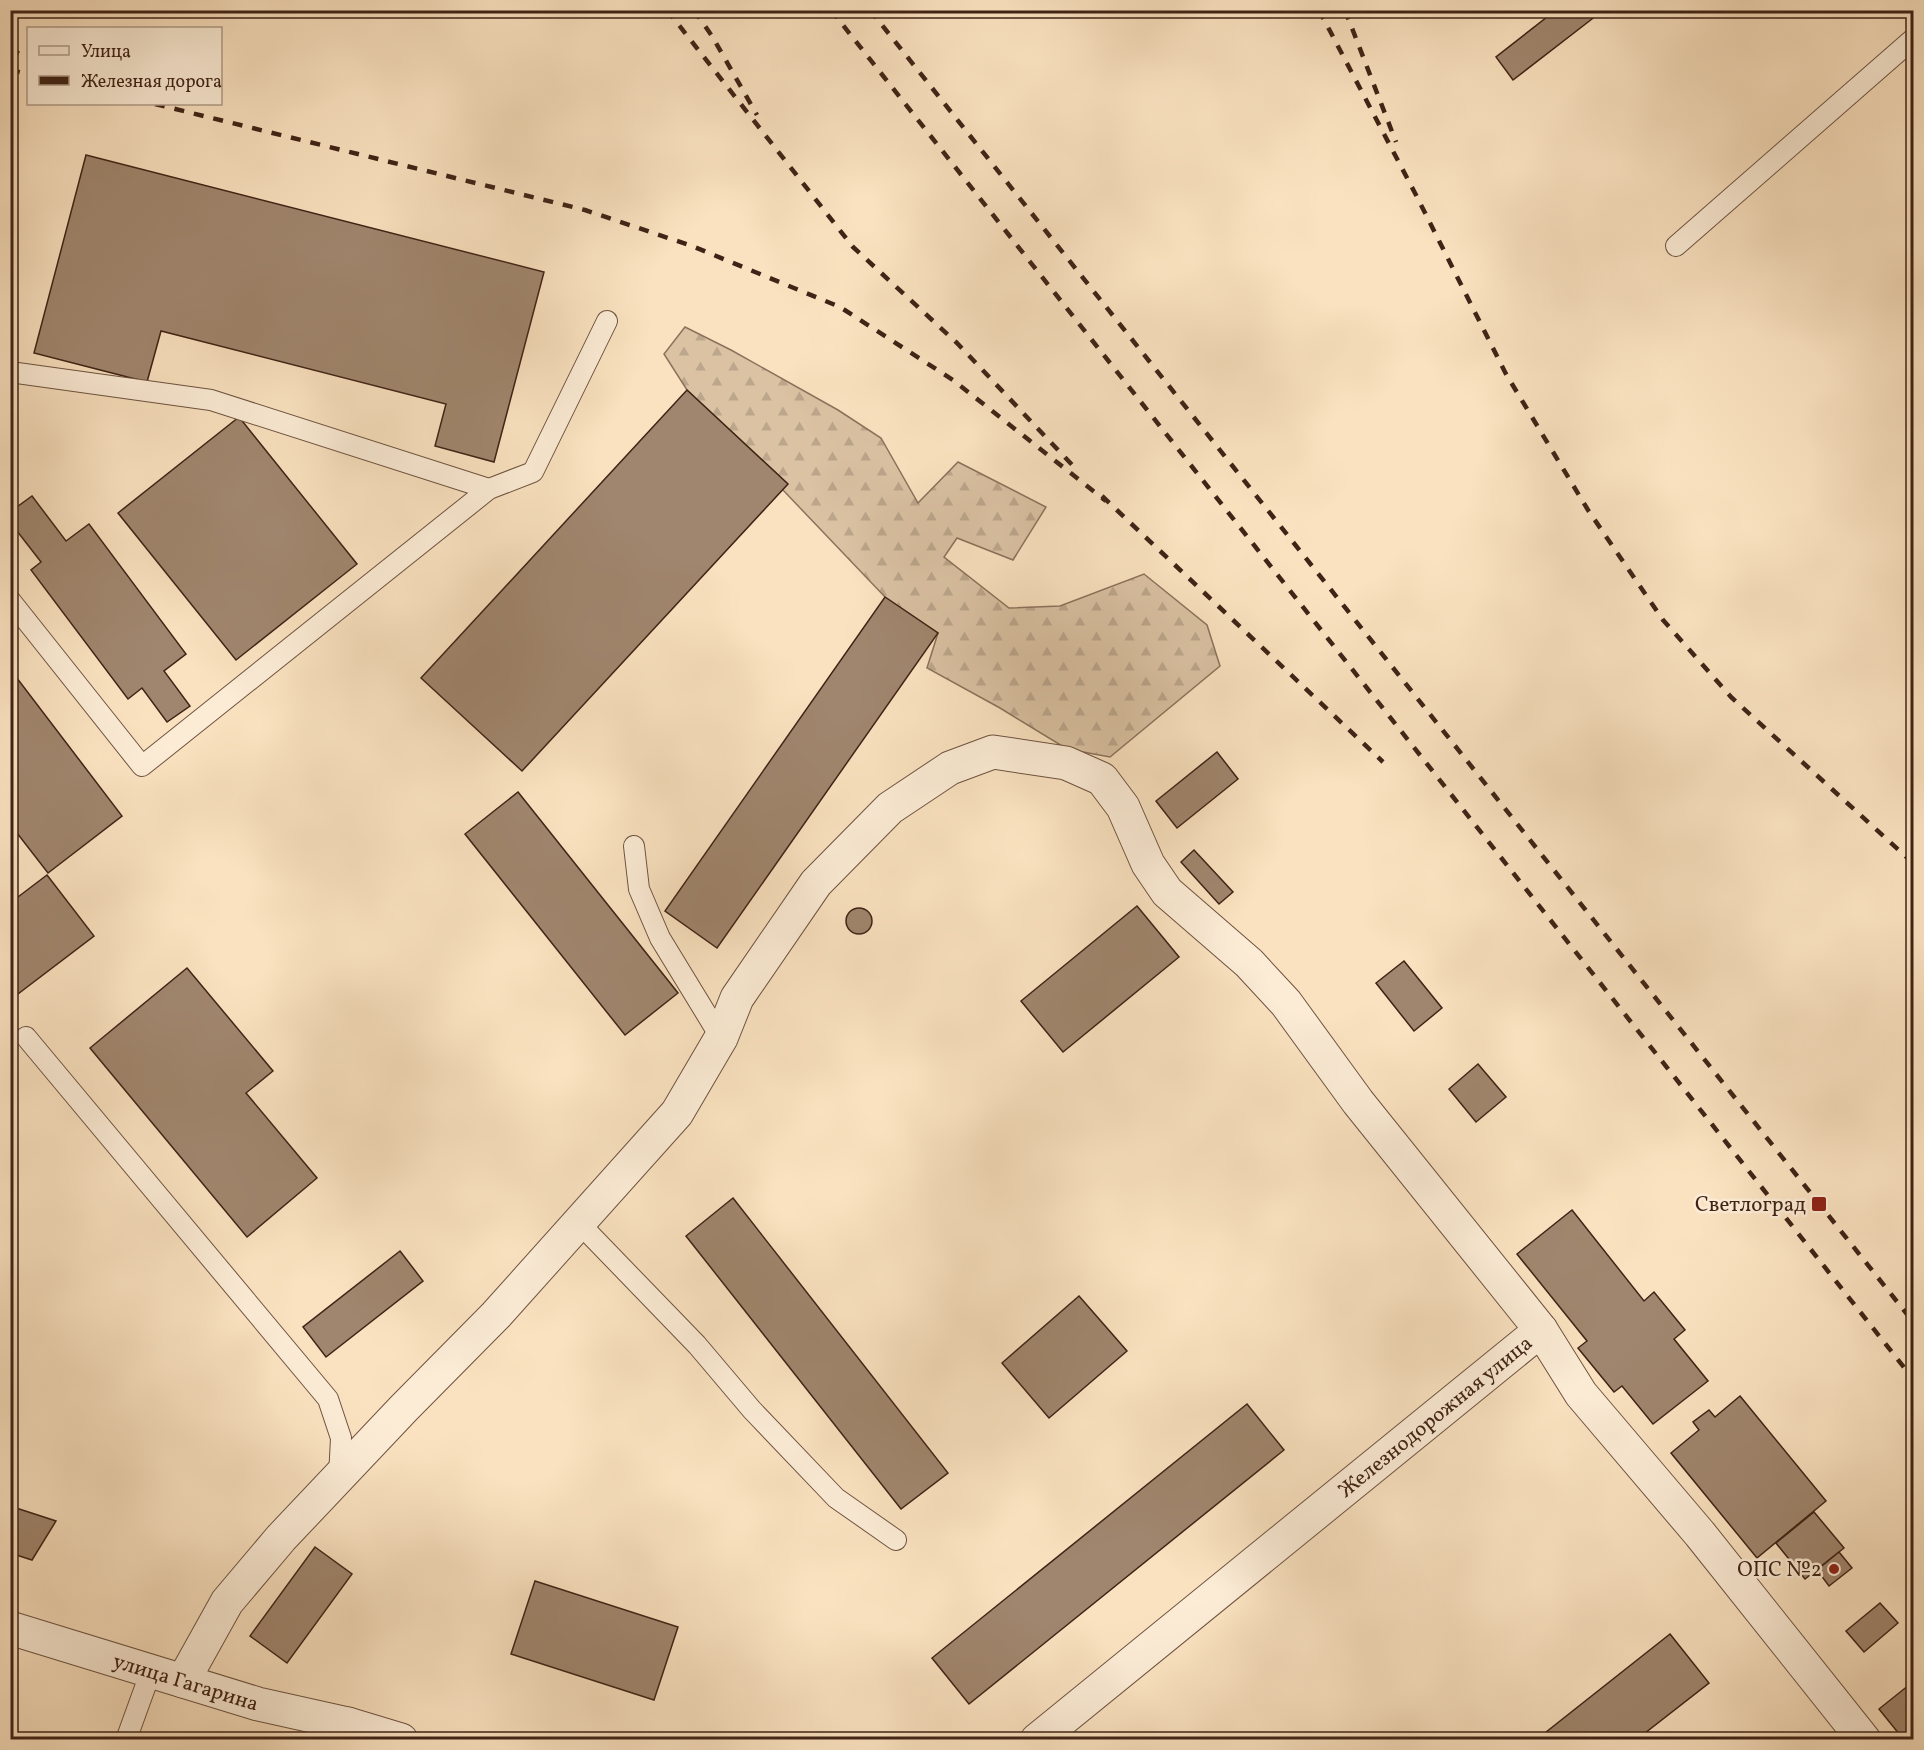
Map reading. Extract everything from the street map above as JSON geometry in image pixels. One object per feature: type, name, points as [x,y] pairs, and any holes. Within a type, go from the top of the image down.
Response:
[{"type":"street","points":[[183,1680],[227,1602],[281,1539],[404,1407],[496,1315],[677,1113],[721,1038],[737,998],[816,883],[890,808],[950,768],[993,752],[1066,763],[1102,779],[1123,807],[1148,864],[1167,892],[1249,963],[1286,1003],[1358,1102],[1541,1330]]},
{"type":"street","name":"Железнодорожная улица","points":[[1037,1740],[1541,1330],[1581,1394],[1700,1534],[1864,1740]]},
{"type":"street","name":"улица Гагарина","points":[[10,1628],[350,1732],[401,1740]]},
{"type":"lane","points":[[1676,246],[1914,38]]},
{"type":"lane","points":[[10,600],[142,766],[489,489],[532,472],[608,321]]},
{"type":"lane","points":[[10,372],[211,400],[489,489]]},
{"type":"lane","points":[[634,846],[639,889],[660,938],[721,1038]]},
{"type":"lane","points":[[26,1037],[328,1399],[341,1438],[339,1477]]},
{"type":"lane","points":[[579,1223],[697,1345],[752,1410],[836,1498],[896,1540]]},
{"type":"lane","points":[[126,1740],[151,1671]]},
{"type":"green space","points":[[685,327],[838,410],[881,438],[918,503],[958,462],[1046,507],[1013,560],[957,538],[944,557],[1009,608],[1060,606],[1144,574],[1207,625],[1220,666],[1110,757],[1067,749],[1000,708],[927,668],[938,633],[885,597],[782,489],[787,483],[687,390],[664,354]]},
{"type":"building","points":[[1556,10],[1599,10],[1601,12],[1513,80],[1496,57]]},
{"type":"building","points":[[86,155],[544,272],[494,462],[435,446],[446,404],[161,331],[147,382],[34,353]]},
{"type":"building","points":[[687,390],[788,484],[522,771],[421,678]]},
{"type":"building","points":[[239,417],[357,564],[236,660],[118,513]]},
{"type":"building","points":[[32,496],[66,541],[89,524],[186,654],[164,671],[190,706],[167,722],[142,688],[128,699],[31,570],[41,562],[10,522],[10,512]]},
{"type":"building","points":[[885,597],[938,633],[717,948],[665,911]]},
{"type":"building","points":[[10,669],[122,816],[48,873],[10,824]]},
{"type":"building","points":[[1217,752],[1238,779],[1177,828],[1156,801]]},
{"type":"building","points":[[518,792],[678,993],[625,1035],[465,834]]},
{"type":"building","points":[[1194,850],[1233,892],[1219,904],[1181,862]]},
{"type":"building","points":[[47,875],[94,936],[10,1000],[10,903]]},
{"type":"building","points":[[1137,906],[1179,957],[1063,1052],[1021,1001]]},
{"type":"building","points":[[859,908],[868,912],[872,921],[868,930],[859,934],[850,930],[846,921],[850,912]]},
{"type":"building","points":[[1404,961],[1442,1008],[1414,1031],[1376,983]]},
{"type":"building","points":[[187,968],[273,1071],[246,1093],[317,1178],[247,1237],[90,1048]]},
{"type":"building","points":[[1478,1064],[1506,1097],[1476,1122],[1449,1089]]},
{"type":"building","points":[[733,1198],[948,1473],[901,1509],[686,1236]]},
{"type":"building","points":[[1572,1210],[1644,1301],[1654,1292],[1685,1330],[1674,1339],[1708,1381],[1653,1424],[1622,1386],[1614,1392],[1578,1348],[1587,1341],[1517,1254]]},
{"type":"building","points":[[400,1251],[423,1281],[326,1357],[303,1327]]},
{"type":"building","points":[[1079,1296],[1127,1351],[1049,1418],[1002,1363]]},
{"type":"building","points":[[1740,1396],[1826,1501],[1757,1558],[1671,1453],[1699,1430],[1693,1422],[1709,1410],[1715,1417]]},
{"type":"building","points":[[1247,1404],[1284,1450],[969,1704],[932,1658]]},
{"type":"building","points":[[10,1506],[56,1521],[32,1560],[10,1553]]},
{"type":"building","points":[[1814,1512],[1844,1548],[1805,1579],[1776,1543]]},
{"type":"building","points":[[315,1547],[352,1574],[287,1663],[250,1636]]},
{"type":"building","name":"ОПС №2","points":[[1839,1552],[1852,1568],[1829,1586],[1817,1570]]},
{"type":"building","points":[[535,1581],[678,1627],[654,1700],[511,1654]]},
{"type":"building","points":[[1880,1603],[1898,1623],[1864,1652],[1846,1631]]},
{"type":"building","points":[[1670,1634],[1709,1683],[1636,1740],[1536,1740]]},
{"type":"building","points":[[1909,1685],[1914,1692],[1914,1740],[1904,1740],[1879,1709]]},
{"type":"railway","points":[[667,10],[853,247],[957,343],[1075,468]]},
{"type":"railway","points":[[694,10],[712,36],[757,115]]},
{"type":"railway","points":[[831,10],[1914,1380]]},
{"type":"railway","points":[[870,10],[1914,1323]]},
{"type":"railway","points":[[1319,10],[1506,374],[1588,510],[1663,620],[1731,697],[1914,864]]},
{"type":"railway","points":[[1345,10],[1396,142]]},
{"type":"railway","points":[[10,49],[27,58]]},
{"type":"railway","points":[[10,70],[27,74]]},
{"type":"railway","points":[[159,105],[585,210],[692,246],[840,307],[953,380],[1106,501]]},
{"type":"railway","points":[[1102,496],[1383,762]]},
{"type":"place","name":"Светлоград","points":[[1819,1204]]},
{"type":"place","name":"ОПС №2","points":[[1834,1569]]}]
